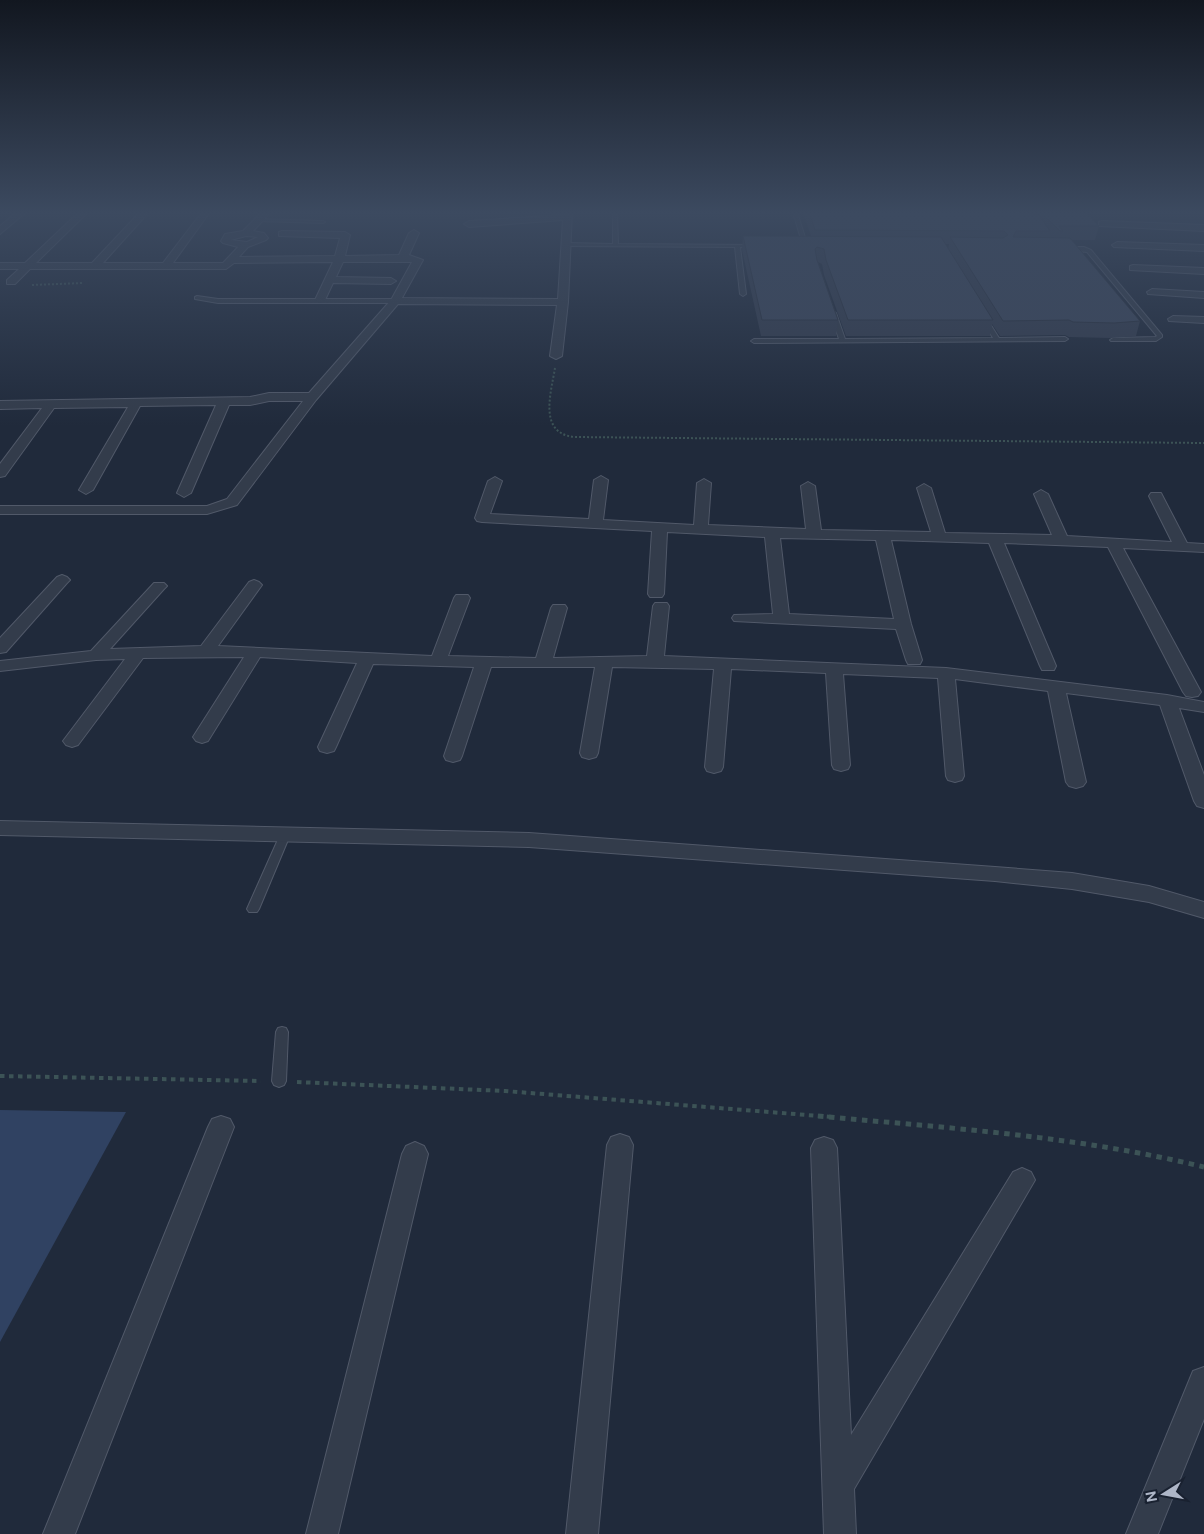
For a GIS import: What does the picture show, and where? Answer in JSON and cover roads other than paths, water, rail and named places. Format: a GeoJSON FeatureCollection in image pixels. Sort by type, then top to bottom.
{"type":"FeatureCollection","features":[{"type":"Feature","properties":{"kind":"street"},"geometry":{"type":"LineString","coordinates":[[320,300],[328,284]]}},
{"type":"Feature","properties":{"kind":"street"},"geometry":{"type":"LineString","coordinates":[[0,510],[192,510],[220,507],[232,502],[309,401],[395,301],[406,284]]}},
{"type":"Feature","properties":{"kind":"street"},"geometry":{"type":"LineString","coordinates":[[556,356],[564,284]]}},
{"type":"Feature","properties":{"kind":"street"},"geometry":{"type":"LineString","coordinates":[[1152,292],[1204,295]]}},
{"type":"Feature","properties":{"kind":"street"},"geometry":{"type":"LineString","coordinates":[[395,301],[563,302]]}},
{"type":"Feature","properties":{"kind":"street"},"geometry":{"type":"LineString","coordinates":[[1173,319],[1204,320]]}},
{"type":"Feature","properties":{"kind":"street"},"geometry":{"type":"LineString","coordinates":[[0,405],[250,401],[264,405],[309,401]]}},
{"type":"Feature","properties":{"kind":"street"},"geometry":{"type":"LineString","coordinates":[[184,493],[224,402]]}},
{"type":"Feature","properties":{"kind":"street"},"geometry":{"type":"LineString","coordinates":[[86,490],[136,403]]}},
{"type":"Feature","properties":{"kind":"street"},"geometry":{"type":"LineString","coordinates":[[0,473],[51,404]]}},
{"type":"Feature","properties":{"kind":"street"},"geometry":{"type":"LineString","coordinates":[[595,524],[601,480]]}},
{"type":"Feature","properties":{"kind":"street"},"geometry":{"type":"LineString","coordinates":[[495,481],[482,518],[772,533],[1061,540],[1204,548]]}},
{"type":"Feature","properties":{"kind":"street"},"geometry":{"type":"LineString","coordinates":[[702,529],[704,483]]}},
{"type":"Feature","properties":{"kind":"street"},"geometry":{"type":"LineString","coordinates":[[808,486],[814,534]]}},
{"type":"Feature","properties":{"kind":"street"},"geometry":{"type":"LineString","coordinates":[[924,488],[939,536]]}},
{"type":"Feature","properties":{"kind":"street"},"geometry":{"type":"LineString","coordinates":[[1041,494],[1061,540]]}},
{"type":"Feature","properties":{"kind":"street"},"geometry":{"type":"LineString","coordinates":[[1156,496],[1181,546]]}},
{"type":"Feature","properties":{"kind":"street"},"geometry":{"type":"LineString","coordinates":[[655,661],[659,600],[660,527]]}},
{"type":"Feature","properties":{"kind":"street"},"geometry":{"type":"LineString","coordinates":[[772,533],[782,619]]}},
{"type":"Feature","properties":{"kind":"street"},"geometry":{"type":"LineString","coordinates":[[882,536],[914,660]]}},
{"type":"Feature","properties":{"kind":"street"},"geometry":{"type":"LineString","coordinates":[[996,539],[1048,666]]}},
{"type":"Feature","properties":{"kind":"street"},"geometry":{"type":"LineString","coordinates":[[1113,543],[1192,692]]}},
{"type":"Feature","properties":{"kind":"street"},"geometry":{"type":"LineString","coordinates":[[0,648],[62,580]]}},
{"type":"Feature","properties":{"kind":"street"},"geometry":{"type":"LineString","coordinates":[[206,651],[254,585]]}},
{"type":"Feature","properties":{"kind":"street"},"geometry":{"type":"LineString","coordinates":[[96,655],[158,586]]}},
{"type":"Feature","properties":{"kind":"street"},"geometry":{"type":"LineString","coordinates":[[438,661],[462,598]]}},
{"type":"Feature","properties":{"kind":"street"},"geometry":{"type":"LineString","coordinates":[[542,663],[559,608]]}},
{"type":"Feature","properties":{"kind":"street"},"geometry":{"type":"LineString","coordinates":[[740,618],[904,624]]}},
{"type":"Feature","properties":{"kind":"street"},"geometry":{"type":"LineString","coordinates":[[72,741],[139,652]]}},
{"type":"Feature","properties":{"kind":"street"},"geometry":{"type":"LineString","coordinates":[[0,678],[6,665],[139,652],[255,652],[367,659],[484,662],[655,661],[946,674],[1167,700],[1204,707]]}},
{"type":"Feature","properties":{"kind":"street"},"geometry":{"type":"LineString","coordinates":[[202,737],[255,652]]}},
{"type":"Feature","properties":{"kind":"street"},"geometry":{"type":"LineString","coordinates":[[327,747],[367,659]]}},
{"type":"Feature","properties":{"kind":"street"},"geometry":{"type":"LineString","coordinates":[[453,756],[484,662]]}},
{"type":"Feature","properties":{"kind":"street"},"geometry":{"type":"LineString","coordinates":[[589,753],[604,662]]}},
{"type":"Feature","properties":{"kind":"street"},"geometry":{"type":"LineString","coordinates":[[714,767],[723,665]]}},
{"type":"Feature","properties":{"kind":"street"},"geometry":{"type":"LineString","coordinates":[[834,670],[841,765]]}},
{"type":"Feature","properties":{"kind":"street"},"geometry":{"type":"LineString","coordinates":[[946,674],[955,776]]}},
{"type":"Feature","properties":{"kind":"street"},"geometry":{"type":"LineString","coordinates":[[1056,686],[1076,782]]}},
{"type":"Feature","properties":{"kind":"street"},"geometry":{"type":"LineString","coordinates":[[1167,700],[1204,801]]}},
{"type":"Feature","properties":{"kind":"street"},"geometry":{"type":"LineString","coordinates":[[0,828],[529,840],[1072,881],[1149,894],[1204,910]]}},
{"type":"Feature","properties":{"kind":"street"},"geometry":{"type":"LineString","coordinates":[[60,1534],[221,1127]]}},
{"type":"Feature","properties":{"kind":"street"},"geometry":{"type":"LineString","coordinates":[[582,1534],[620,1145]]}},
{"type":"Feature","properties":{"kind":"street"},"geometry":{"type":"LineString","coordinates":[[824,1148],[840,1534]]}},
{"type":"Feature","properties":{"kind":"street"},"geometry":{"type":"LineString","coordinates":[[322,1534],[415,1154]]}},
{"type":"Feature","properties":{"kind":"street"},"geometry":{"type":"LineString","coordinates":[[838,1486],[1022,1180]]}},
{"type":"Feature","properties":{"kind":"street"},"geometry":{"type":"LineString","coordinates":[[1142,1534],[1204,1382]]}},
{"type":"Feature","properties":{"kind":"lane"},"geometry":{"type":"LineString","coordinates":[[742,284],[743,294]]}},
{"type":"Feature","properties":{"kind":"lane"},"geometry":{"type":"LineString","coordinates":[[1114,340],[1156,339],[1160,336],[1116,284]]}},
{"type":"Feature","properties":{"kind":"lane"},"geometry":{"type":"LineString","coordinates":[[197,298],[218,301],[395,301]]}},
{"type":"Feature","properties":{"kind":"lane"},"geometry":{"type":"LineString","coordinates":[[831,306],[842,340]]}},
{"type":"Feature","properties":{"kind":"lane"},"geometry":{"type":"LineString","coordinates":[[982,315],[997,340]]}},
{"type":"Feature","properties":{"kind":"lane"},"geometry":{"type":"LineString","coordinates":[[754,341],[1065,339]]}},
{"type":"Feature","properties":{"kind":"lane"},"geometry":{"type":"LineString","coordinates":[[253,910],[285,835]]}},
{"type":"Feature","properties":{"kind":"lane"},"geometry":{"type":"LineString","coordinates":[[279,1081],[282,1032]]}},
{"type":"Feature","properties":{"kind":"water"},"geometry":{"type":"Polygon","coordinates":[[[0,1110],[126,1112],[0,1342],[0,1110]]]}}]}
